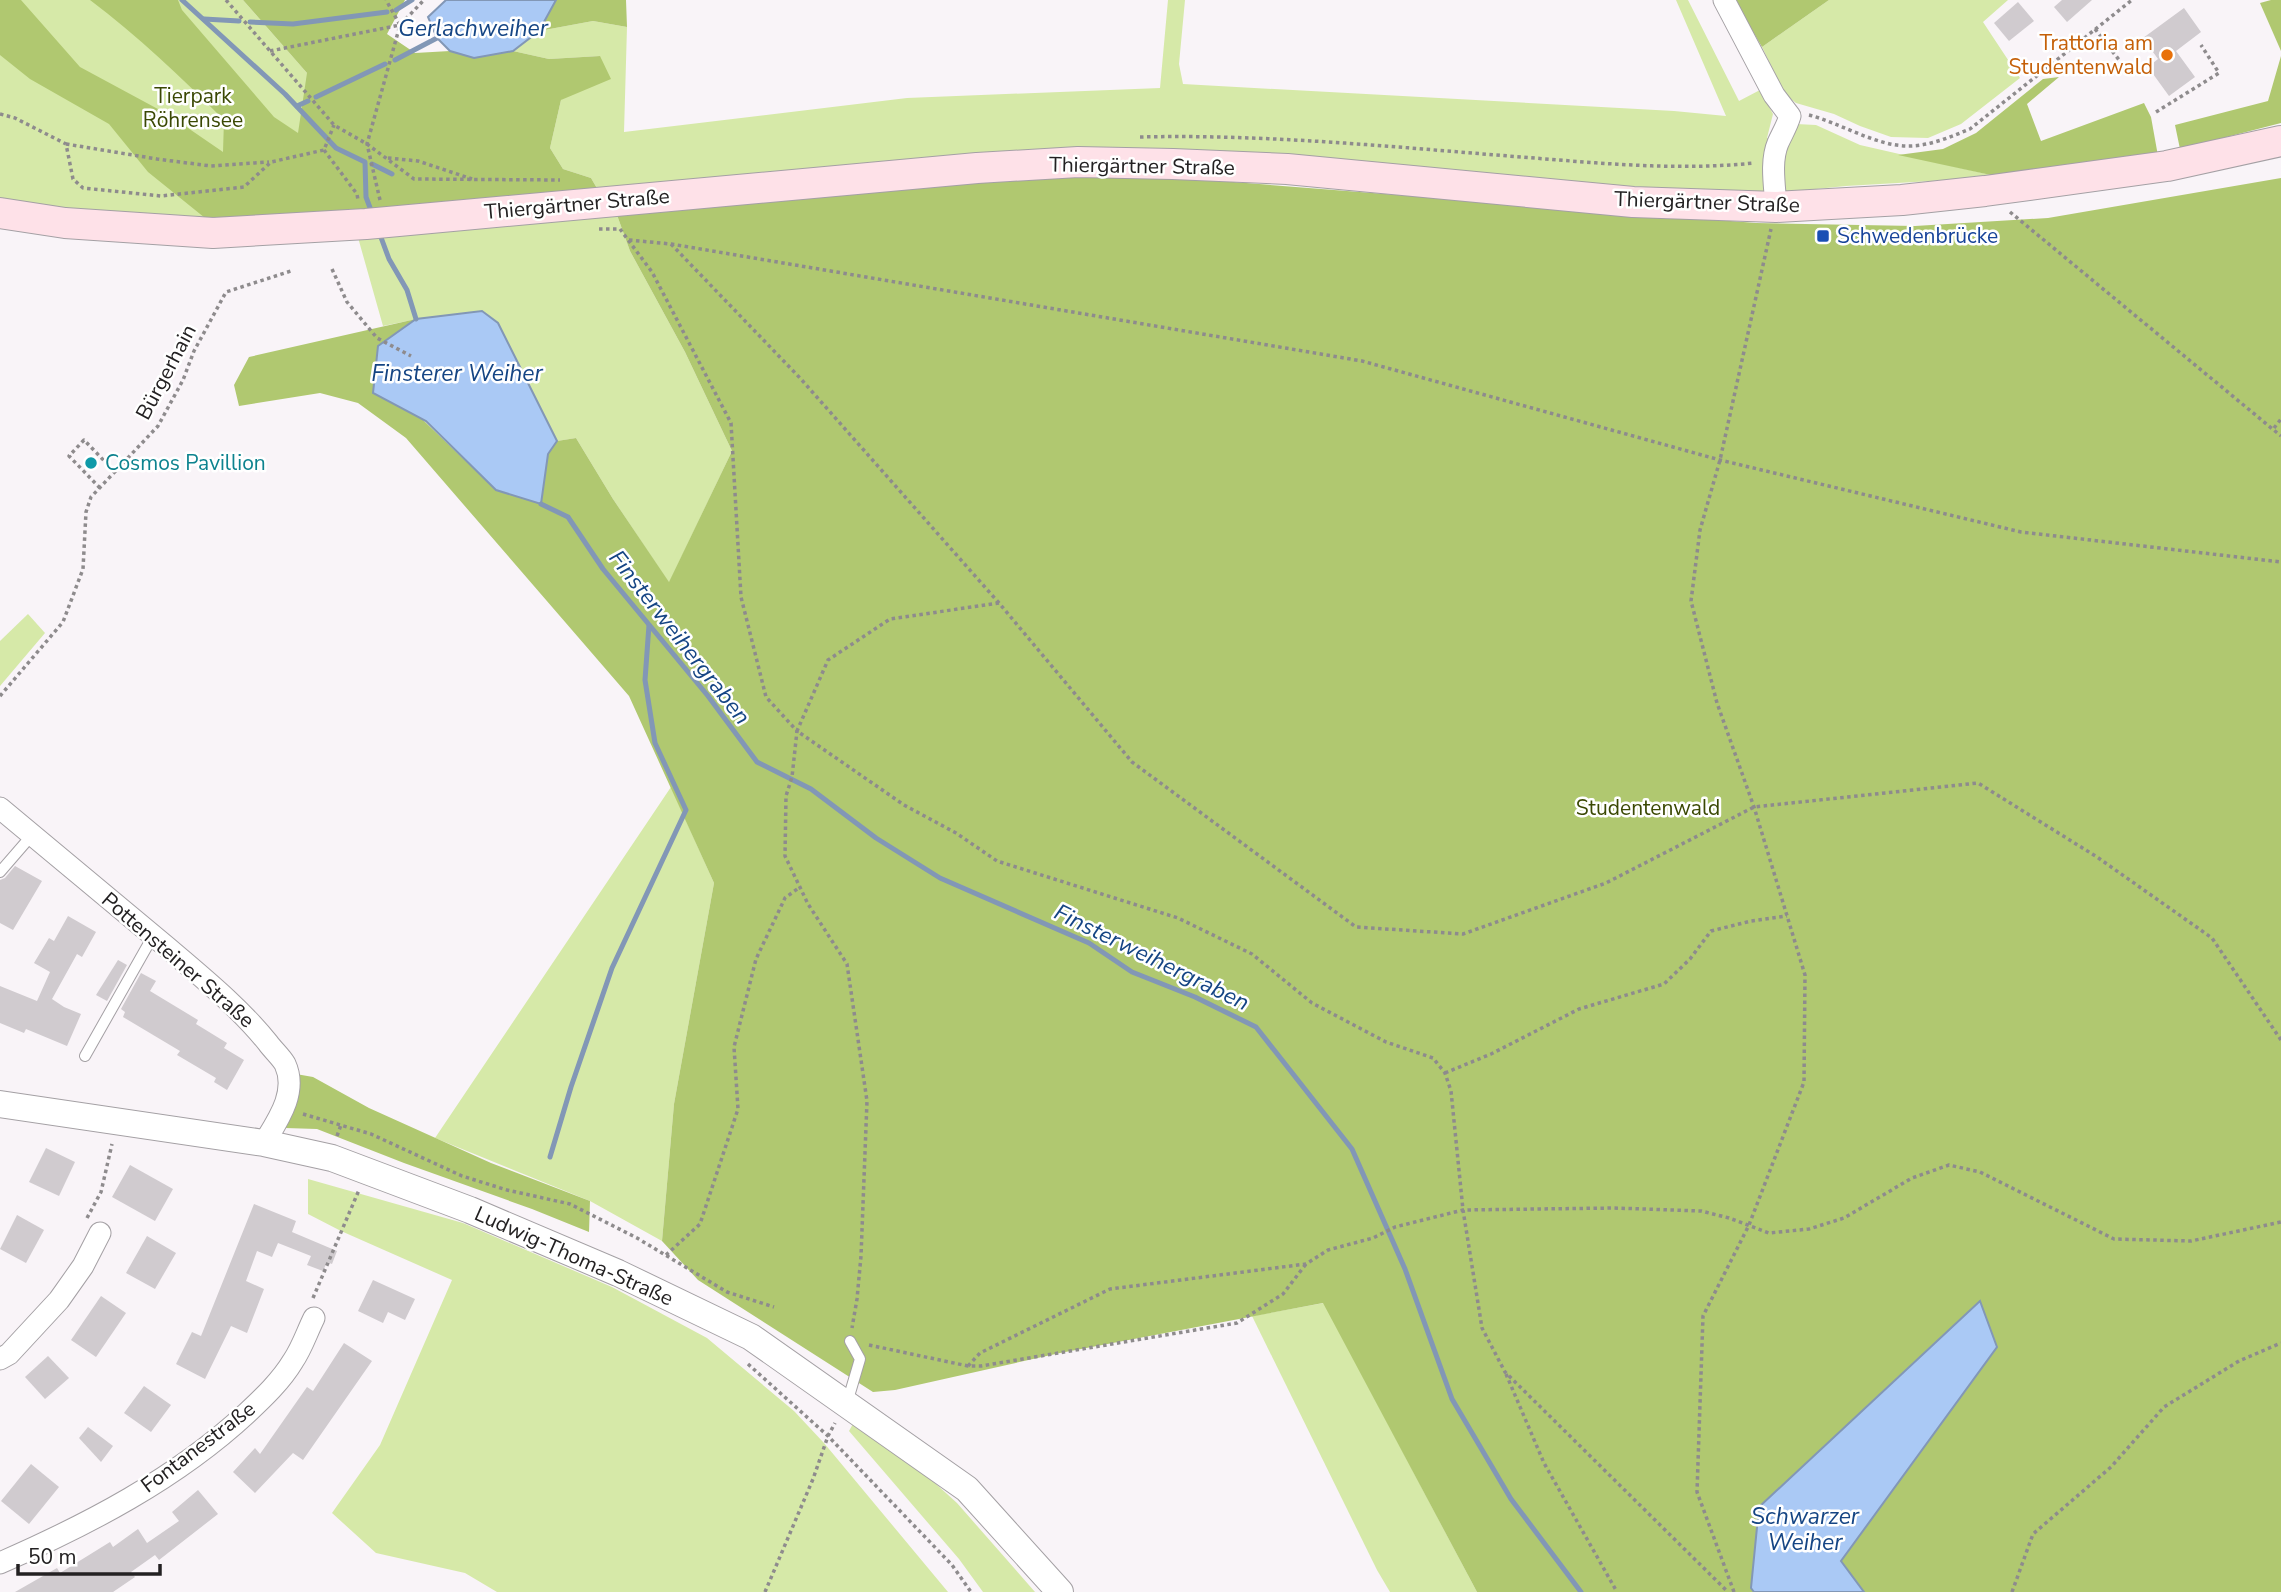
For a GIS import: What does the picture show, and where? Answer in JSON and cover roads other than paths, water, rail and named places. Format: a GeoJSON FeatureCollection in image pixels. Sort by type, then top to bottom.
{"type":"FeatureCollection","features":[{"type":"Feature","properties":{"kind":"main road","name":"Thiergärtner Straße"},"geometry":{"type":"LineString","coordinates":[[0,213],[65,223],[213,233],[373,223],[977,168],[1078,162],[1287,169],[1633,202],[1776,207],[1902,200],[1985,191],[2166,166],[2281,141]]}},
{"type":"Feature","properties":{"kind":"street"},"geometry":{"type":"LineString","coordinates":[[1724,0],[1774,95],[1790,116],[1774,160],[1776,207]]}},
{"type":"Feature","properties":{"kind":"street","name":"Pottensteiner Straße"},"geometry":{"type":"LineString","coordinates":[[0,808],[209,982],[250,1021],[285,1064],[288,1077],[285,1105],[264,1143]]}},
{"type":"Feature","properties":{"kind":"street","name":"Ludwig-Thoma-Straße"},"geometry":{"type":"LineString","coordinates":[[0,1104],[264,1143],[331,1158],[470,1210],[618,1273],[751,1337],[967,1489],[1060,1592]]}},
{"type":"Feature","properties":{"kind":"street"},"geometry":{"type":"LineString","coordinates":[[0,1359],[9,1354],[59,1300],[83,1266],[100,1233]]}},
{"type":"Feature","properties":{"kind":"street","name":"Fontanestraße"},"geometry":{"type":"LineString","coordinates":[[0,1563],[44,1544],[158,1481],[229,1429],[264,1397],[293,1362],[314,1318]]}},
{"type":"Feature","properties":{"kind":"lane"},"geometry":{"type":"LineString","coordinates":[[0,872],[32,835]]}},
{"type":"Feature","properties":{"kind":"lane"},"geometry":{"type":"LineString","coordinates":[[85,1056],[153,936]]}},
{"type":"Feature","properties":{"kind":"lane"},"geometry":{"type":"LineString","coordinates":[[847,1403],[860,1359],[850,1341]]}},
{"type":"Feature","properties":{"kind":"water","name":"Gerlachweiher"},"geometry":{"type":"Polygon","coordinates":[[[446,0],[556,0],[539,31],[513,51],[474,58],[450,51],[437,38],[428,17],[446,0]]]}},
{"type":"Feature","properties":{"kind":"water","name":"Finsterer Weiher"},"geometry":{"type":"Polygon","coordinates":[[[482,311],[498,323],[557,441],[548,454],[541,504],[496,490],[426,421],[373,393],[378,346],[416,319],[482,311]]]}},
{"type":"Feature","properties":{"kind":"water","name":"Schwarzer Weiher"},"geometry":{"type":"Polygon","coordinates":[[[1980,1301],[1997,1347],[1841,1561],[1864,1592],[1754,1592],[1751,1588],[1759,1507],[1980,1301]]]}},
{"type":"Feature","properties":{"kind":"waterway","name":"Finsterweihergraben"},"geometry":{"type":"LineString","coordinates":[[182,0],[285,94],[336,148],[365,162],[366,197],[372,213]]}},
{"type":"Feature","properties":{"kind":"waterway"},"geometry":{"type":"LineString","coordinates":[[396,10],[412,0]]}},
{"type":"Feature","properties":{"kind":"waterway"},"geometry":{"type":"LineString","coordinates":[[250,22],[293,24],[387,12]]}},
{"type":"Feature","properties":{"kind":"waterway"},"geometry":{"type":"LineString","coordinates":[[204,19],[239,21]]}},
{"type":"Feature","properties":{"kind":"waterway"},"geometry":{"type":"LineString","coordinates":[[395,60],[437,38]]}},
{"type":"Feature","properties":{"kind":"waterway"},"geometry":{"type":"LineString","coordinates":[[316,97],[385,64]]}},
{"type":"Feature","properties":{"kind":"waterway"},"geometry":{"type":"LineString","coordinates":[[297,106],[308,101]]}},
{"type":"Feature","properties":{"kind":"waterway"},"geometry":{"type":"LineString","coordinates":[[372,164],[392,174]]}},
{"type":"Feature","properties":{"kind":"waterway","name":"Finsterweihergraben"},"geometry":{"type":"LineString","coordinates":[[379,232],[389,259],[407,290],[416,319]]}},
{"type":"Feature","properties":{"kind":"waterway","name":"Finsterweihergraben"},"geometry":{"type":"LineString","coordinates":[[541,504],[568,517],[603,569],[708,696],[757,762],[811,789],[876,838],[940,878],[1089,943],[1132,972],[1195,997],[1256,1027],[1352,1149],[1405,1269],[1452,1399],[1511,1499],[1581,1592]]}},
{"type":"Feature","properties":{"kind":"waterway"},"geometry":{"type":"LineString","coordinates":[[550,1157],[612,968],[686,810],[655,743],[645,680],[649,625]]}},
{"type":"Feature","properties":{"kind":"place","name":"Trattoria am Studentenwald"},"geometry":{"type":"Point","coordinates":[2167,55]}},
{"type":"Feature","properties":{"kind":"place","name":"Schwedenbrücke"},"geometry":{"type":"Point","coordinates":[1823,236]}},
{"type":"Feature","properties":{"kind":"place","name":"Cosmos Pavillion"},"geometry":{"type":"Point","coordinates":[91,463]}},
{"type":"Feature","properties":{"kind":"park label","name":"Tierpark Röhrensee"},"geometry":{"type":"Point","coordinates":[193,108]}},
{"type":"Feature","properties":{"kind":"park label","name":"Studentenwald"},"geometry":{"type":"Point","coordinates":[1648,808]}}]}
